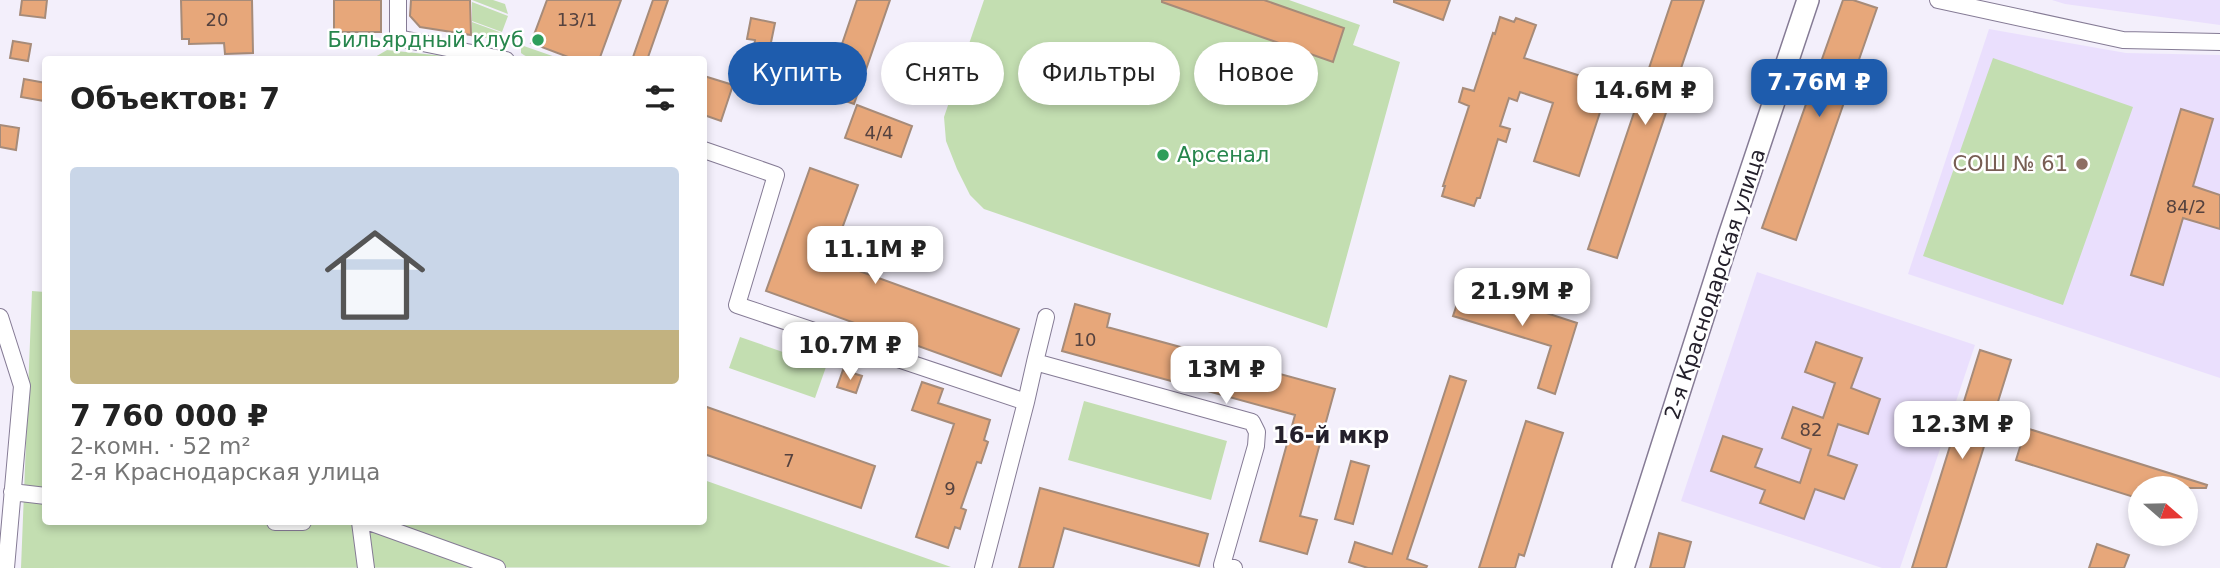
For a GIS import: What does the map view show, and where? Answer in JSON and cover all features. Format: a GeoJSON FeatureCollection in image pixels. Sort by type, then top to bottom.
{"type":"FeatureCollection","features":[{"type":"Feature","properties":{"kind":"street"},"geometry":{"type":"LineString","coordinates":[[398,0],[398,38],[486,56]]}},
{"type":"Feature","properties":{"kind":"street","name":"2-я Краснодарская улица"},"geometry":{"type":"LineString","coordinates":[[1623,568],[1808,0]]}},
{"type":"Feature","properties":{"kind":"street"},"geometry":{"type":"LineString","coordinates":[[1938,0],[2123,40],[2220,42]]}},
{"type":"Feature","properties":{"kind":"street"},"geometry":{"type":"LineString","coordinates":[[707,151],[776,175],[737,305],[1026,402]]}},
{"type":"Feature","properties":{"kind":"street"},"geometry":{"type":"LineString","coordinates":[[0,317],[22,386],[6,568]]}},
{"type":"Feature","properties":{"kind":"street"},"geometry":{"type":"LineString","coordinates":[[983,568],[1046,317]]}},
{"type":"Feature","properties":{"kind":"street"},"geometry":{"type":"LineString","coordinates":[[1035,362],[1252,422],[1257,432],[1256,446],[1222,565],[1234,568]]}},
{"type":"Feature","properties":{"kind":"street"},"geometry":{"type":"LineString","coordinates":[[12,492],[42,496]]}},
{"type":"Feature","properties":{"kind":"street"},"geometry":{"type":"LineString","coordinates":[[360,525],[366,568]]}},
{"type":"Feature","properties":{"kind":"street"},"geometry":{"type":"LineString","coordinates":[[377,525],[497,568]]}},
{"type":"Feature","properties":{"kind":"shaded area"},"geometry":{"type":"Polygon","coordinates":[[[2052,0],[2220,0],[2220,25],[2065,4],[2052,0]]]}},
{"type":"Feature","properties":{"kind":"shaded area","name":"СОШ № 61"},"geometry":{"type":"Polygon","coordinates":[[[1989,29],[2126,53],[2220,55],[2220,378],[1908,274],[1989,29]]]}},
{"type":"Feature","properties":{"kind":"shaded area"},"geometry":{"type":"Polygon","coordinates":[[[1757,272],[1975,345],[1900,568],[1882,568],[1681,501],[1757,272]]]}},
{"type":"Feature","properties":{"kind":"green space"},"geometry":{"type":"Polygon","coordinates":[[[472,0],[493,0],[505,4],[508,14],[472,0]]]}},
{"type":"Feature","properties":{"kind":"green space","name":"Арсенал"},"geometry":{"type":"Polygon","coordinates":[[[984,0],[1289,0],[1360,25],[1353,45],[1400,62],[1327,328],[984,209],[970,195],[957,169],[946,141],[944,117],[948,105],[1004,105],[1004,42],[970,42],[984,0]]]}},
{"type":"Feature","properties":{"kind":"green space"},"geometry":{"type":"Polygon","coordinates":[[[472,2],[508,16],[502,32],[472,21],[472,2]]]}},
{"type":"Feature","properties":{"kind":"green space"},"geometry":{"type":"Polygon","coordinates":[[[472,22],[502,33],[500,38],[495,40],[472,35],[472,22]]]}},
{"type":"Feature","properties":{"kind":"green space"},"geometry":{"type":"Polygon","coordinates":[[[521,45],[552,56],[526,56],[521,53],[521,45]]]}},
{"type":"Feature","properties":{"kind":"green space"},"geometry":{"type":"Polygon","coordinates":[[[387,50],[444,56],[377,56],[387,50]]]}},
{"type":"Feature","properties":{"kind":"green space"},"geometry":{"type":"Polygon","coordinates":[[[1993,58],[2133,107],[2063,305],[1923,256],[1993,58]]]}},
{"type":"Feature","properties":{"kind":"green space"},"geometry":{"type":"Polygon","coordinates":[[[32,291],[42,292],[42,525],[707,525],[707,481],[951,567],[21,568],[32,291]]]}},
{"type":"Feature","properties":{"kind":"green space"},"geometry":{"type":"Polygon","coordinates":[[[740,337],[826,367],[815,398],[729,368],[740,337]]]}},
{"type":"Feature","properties":{"kind":"green space"},"geometry":{"type":"Polygon","coordinates":[[[1084,401],[1227,441],[1211,500],[1068,460],[1084,401]]]}},
{"type":"Feature","properties":{"kind":"building"},"geometry":{"type":"Polygon","coordinates":[[[22,0],[47,0],[45,18],[20,15],[22,0]]]}},
{"type":"Feature","properties":{"kind":"building"},"geometry":{"type":"Polygon","coordinates":[[[181,0],[252,0],[253,53],[225,54],[224,43],[189,44],[189,39],[182,39],[181,0]]]}},
{"type":"Feature","properties":{"kind":"building"},"geometry":{"type":"Polygon","coordinates":[[[334,0],[381,0],[381,32],[334,32],[334,0]]]}},
{"type":"Feature","properties":{"kind":"building"},"geometry":{"type":"Polygon","coordinates":[[[411,0],[470,0],[471,35],[420,27],[410,16],[411,0]]]}},
{"type":"Feature","properties":{"kind":"building"},"geometry":{"type":"Polygon","coordinates":[[[547,0],[621,0],[600,56],[565,56],[531,43],[547,0]]]}},
{"type":"Feature","properties":{"kind":"building"},"geometry":{"type":"Polygon","coordinates":[[[653,0],[668,0],[648,56],[633,56],[653,0]]]}},
{"type":"Feature","properties":{"kind":"building"},"geometry":{"type":"Polygon","coordinates":[[[857,0],[890,0],[867,66],[867,42],[843,42],[857,0]]]}},
{"type":"Feature","properties":{"kind":"building"},"geometry":{"type":"Polygon","coordinates":[[[1264,0],[1344,28],[1333,62],[1318,57],[1318,42],[1276,42],[1162,2],[1264,0]]]}},
{"type":"Feature","properties":{"kind":"building"},"geometry":{"type":"Polygon","coordinates":[[[1394,0],[1450,0],[1443,20],[1394,0]]]}},
{"type":"Feature","properties":{"kind":"building"},"geometry":{"type":"Polygon","coordinates":[[[1672,0],[1704,0],[1617,258],[1588,249],[1672,0]]]}},
{"type":"Feature","properties":{"kind":"building"},"geometry":{"type":"Polygon","coordinates":[[[1843,0],[1853,0],[1877,8],[1796,240],[1762,228],[1843,0]]]}},
{"type":"Feature","properties":{"kind":"building"},"geometry":{"type":"Polygon","coordinates":[[[1500,17],[1514,22],[1516,18],[1536,25],[1524,58],[1609,85],[1579,176],[1534,161],[1553,103],[1520,92],[1517,101],[1509,98],[1500,126],[1510,129],[1506,142],[1498,139],[1480,198],[1477,198],[1474,206],[1442,196],[1443,186],[1469,106],[1459,102],[1463,88],[1474,91],[1500,17]]]}},
{"type":"Feature","properties":{"kind":"building"},"geometry":{"type":"Polygon","coordinates":[[[751,18],[775,23],[771,42],[747,39],[751,18]]]}},
{"type":"Feature","properties":{"kind":"building"},"geometry":{"type":"Polygon","coordinates":[[[13,41],[31,44],[28,61],[10,58],[13,41]]]}},
{"type":"Feature","properties":{"kind":"building"},"geometry":{"type":"Polygon","coordinates":[[[707,77],[728,83],[728,100],[721,121],[707,116],[707,77]]]}},
{"type":"Feature","properties":{"kind":"building"},"geometry":{"type":"Polygon","coordinates":[[[24,79],[42,82],[42,101],[21,97],[24,79]]]}},
{"type":"Feature","properties":{"kind":"building"},"geometry":{"type":"Polygon","coordinates":[[[857,105],[912,126],[901,157],[845,138],[857,105]]]}},
{"type":"Feature","properties":{"kind":"building"},"geometry":{"type":"Polygon","coordinates":[[[2181,109],[2213,119],[2193,186],[2220,195],[2220,229],[2183,218],[2163,285],[2131,275],[2181,109]]]}},
{"type":"Feature","properties":{"kind":"building"},"geometry":{"type":"Polygon","coordinates":[[[0,125],[19,128],[16,150],[0,147],[0,125]]]}},
{"type":"Feature","properties":{"kind":"building"},"geometry":{"type":"Polygon","coordinates":[[[810,168],[858,185],[833,253],[837,263],[1019,329],[1001,376],[766,291],[810,168]]]}},
{"type":"Feature","properties":{"kind":"building"},"geometry":{"type":"Polygon","coordinates":[[[1463,286],[1577,323],[1555,394],[1538,388],[1551,346],[1453,316],[1463,286]]]}},
{"type":"Feature","properties":{"kind":"building"},"geometry":{"type":"Polygon","coordinates":[[[1075,304],[1110,314],[1107,327],[1335,389],[1300,516],[1317,520],[1307,554],[1260,541],[1295,415],[1062,351],[1075,304]]]}},
{"type":"Feature","properties":{"kind":"building"},"geometry":{"type":"Polygon","coordinates":[[[1816,342],[1862,358],[1851,388],[1880,399],[1868,434],[1838,424],[1828,455],[1857,465],[1844,499],[1815,489],[1804,519],[1760,503],[1765,490],[1711,471],[1723,436],[1762,449],[1755,467],[1800,483],[1811,449],[1782,438],[1793,407],[1823,418],[1835,383],[1805,372],[1816,342]]]}},
{"type":"Feature","properties":{"kind":"building"},"geometry":{"type":"Polygon","coordinates":[[[1980,350],[2011,360],[1946,568],[1912,568],[1980,350]]]}},
{"type":"Feature","properties":{"kind":"building"},"geometry":{"type":"Polygon","coordinates":[[[843,370],[862,376],[856,393],[837,387],[843,370]]]}},
{"type":"Feature","properties":{"kind":"building"},"geometry":{"type":"Polygon","coordinates":[[[1450,376],[1466,381],[1407,559],[1427,566],[1426,568],[1368,568],[1349,562],[1355,542],[1392,554],[1450,376]]]}},
{"type":"Feature","properties":{"kind":"building"},"geometry":{"type":"Polygon","coordinates":[[[922,382],[943,389],[938,403],[990,420],[984,440],[988,442],[981,463],[977,462],[961,508],[966,510],[960,529],[955,527],[948,548],[916,537],[954,424],[912,410],[922,382]]]}},
{"type":"Feature","properties":{"kind":"building"},"geometry":{"type":"Polygon","coordinates":[[[707,407],[875,466],[861,508],[707,455],[707,407]]]}},
{"type":"Feature","properties":{"kind":"building"},"geometry":{"type":"Polygon","coordinates":[[[1526,421],[1563,433],[1524,556],[1519,554],[1515,568],[1479,568],[1526,421]]]}},
{"type":"Feature","properties":{"kind":"building"},"geometry":{"type":"Polygon","coordinates":[[[2026,428],[2178,476],[2128,476],[2128,495],[2016,460],[2026,428]]]}},
{"type":"Feature","properties":{"kind":"building"},"geometry":{"type":"Polygon","coordinates":[[[1351,461],[1369,466],[1353,524],[1335,519],[1351,461]]]}},
{"type":"Feature","properties":{"kind":"building"},"geometry":{"type":"Polygon","coordinates":[[[2198,482],[2207,485],[2206,488],[2198,488],[2198,482]]]}},
{"type":"Feature","properties":{"kind":"building"},"geometry":{"type":"Polygon","coordinates":[[[1040,488],[1208,534],[1199,566],[1064,528],[1053,568],[1019,568],[1040,488]]]}},
{"type":"Feature","properties":{"kind":"building"},"geometry":{"type":"Polygon","coordinates":[[[1659,533],[1691,542],[1684,568],[1650,568],[1659,533]]]}},
{"type":"Feature","properties":{"kind":"building"},"geometry":{"type":"Polygon","coordinates":[[[2097,544],[2129,555],[2124,568],[2089,568],[2097,544]]]}},
{"type":"Feature","properties":{"kind":"place","name":"Бильярдный клуб"},"geometry":{"type":"Point","coordinates":[538,40]}},
{"type":"Feature","properties":{"kind":"place","name":"Арсенал"},"geometry":{"type":"Point","coordinates":[1163,155]}},
{"type":"Feature","properties":{"kind":"place","name":"СОШ № 61"},"geometry":{"type":"Point","coordinates":[2082,164]}},
{"type":"Feature","properties":{"kind":"district","name":"16-й мкр"},"geometry":{"type":"Point","coordinates":[1331,435]}}]}
